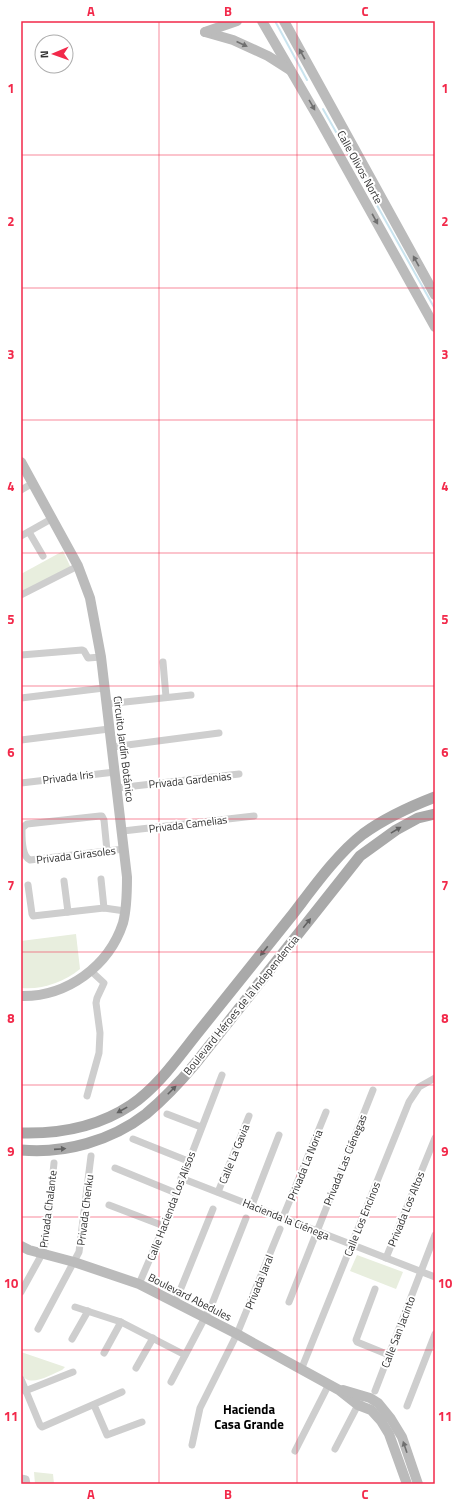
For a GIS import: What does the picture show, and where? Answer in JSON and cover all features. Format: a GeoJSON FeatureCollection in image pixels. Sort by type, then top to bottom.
{"type":"FeatureCollection","features":[{"type":"Feature","properties":{"kind":"main road","name":"Boulevard Héroes de la Independencia"},"geometry":{"type":"LineString","coordinates":[[21,1133],[42,1133],[67,1130],[90,1124],[111,1116],[130,1105],[149,1091],[182,1053],[320,879],[349,846],[362,835],[396,813],[435,797]]}},
{"type":"Feature","properties":{"kind":"main road","name":"Boulevard Héroes de la Independencia"},"geometry":{"type":"LineString","coordinates":[[21,1150],[34,1151],[67,1148],[89,1143],[113,1134],[144,1116],[175,1087],[195,1064],[360,856],[396,830],[418,818],[435,814]]}},
{"type":"Feature","properties":{"kind":"main road"},"geometry":{"type":"LineString","coordinates":[[340,881],[337,877],[336,871],[349,846]]}},
{"type":"Feature","properties":{"kind":"street"},"geometry":{"type":"LineString","coordinates":[[237,21],[205,32],[233,40],[268,56],[292,71]]}},
{"type":"Feature","properties":{"kind":"street","name":"Calle Olivos Norte"},"geometry":{"type":"LineString","coordinates":[[262,21],[292,71],[435,327]]}},
{"type":"Feature","properties":{"kind":"street","name":"Calle Olivos Norte"},"geometry":{"type":"LineString","coordinates":[[284,21],[435,295]]}},
{"type":"Feature","properties":{"kind":"street","name":"Circuito Jardín Botánico"},"geometry":{"type":"LineString","coordinates":[[21,462],[78,566],[90,598],[101,657],[127,877],[123,923],[107,954],[92,971],[75,983],[63,989],[35,996],[21,996]]}},
{"type":"Feature","properties":{"kind":"street"},"geometry":{"type":"LineString","coordinates":[[21,490],[33,483]]}},
{"type":"Feature","properties":{"kind":"street"},"geometry":{"type":"LineString","coordinates":[[21,536],[53,518]]}},
{"type":"Feature","properties":{"kind":"street"},"geometry":{"type":"LineString","coordinates":[[29,532],[43,556]]}},
{"type":"Feature","properties":{"kind":"street"},"geometry":{"type":"LineString","coordinates":[[21,595],[78,566]]}},
{"type":"Feature","properties":{"kind":"street"},"geometry":{"type":"LineString","coordinates":[[21,654],[82,650],[88,658],[101,657]]}},
{"type":"Feature","properties":{"kind":"street"},"geometry":{"type":"LineString","coordinates":[[163,662],[166,697]]}},
{"type":"Feature","properties":{"kind":"street"},"geometry":{"type":"LineString","coordinates":[[21,698],[104,688]]}},
{"type":"Feature","properties":{"kind":"street"},"geometry":{"type":"LineString","coordinates":[[106,704],[191,695]]}},
{"type":"Feature","properties":{"kind":"street"},"geometry":{"type":"LineString","coordinates":[[21,740],[109,730]]}},
{"type":"Feature","properties":{"kind":"street"},"geometry":{"type":"LineString","coordinates":[[112,747],[219,733]]}},
{"type":"Feature","properties":{"kind":"street","name":"Privada Iris"},"geometry":{"type":"LineString","coordinates":[[21,783],[115,772]]}},
{"type":"Feature","properties":{"kind":"street","name":"Privada Gardenias"},"geometry":{"type":"LineString","coordinates":[[117,788],[239,774]]}},
{"type":"Feature","properties":{"kind":"street","name":"Privada Girasoles"},"geometry":{"type":"LineString","coordinates":[[107,851],[102,816],[24,825],[22,830],[24,851],[28,859],[107,851],[124,849]]}},
{"type":"Feature","properties":{"kind":"street","name":"Privada Camelias"},"geometry":{"type":"LineString","coordinates":[[122,831],[254,816]]}},
{"type":"Feature","properties":{"kind":"street"},"geometry":{"type":"LineString","coordinates":[[101,879],[104,908]]}},
{"type":"Feature","properties":{"kind":"street"},"geometry":{"type":"LineString","coordinates":[[64,881],[68,912]]}},
{"type":"Feature","properties":{"kind":"street"},"geometry":{"type":"LineString","coordinates":[[28,885],[33,916],[104,908],[125,912]]}},
{"type":"Feature","properties":{"kind":"street"},"geometry":{"type":"LineString","coordinates":[[87,1096],[99,1053],[100,1033],[96,1004],[97,998],[104,983],[92,971]]}},
{"type":"Feature","properties":{"kind":"street","name":"Calle Hacienda Los Alisos"},"geometry":{"type":"LineString","coordinates":[[139,1284],[164,1226],[181,1178],[222,1075]]}},
{"type":"Feature","properties":{"kind":"street","name":"Calle Los Encinos"},"geometry":{"type":"LineString","coordinates":[[301,1370],[409,1102],[419,1087],[435,1078]]}},
{"type":"Feature","properties":{"kind":"street","name":"Privada Las Ciénegas"},"geometry":{"type":"LineString","coordinates":[[289,1302],[373,1090]]}},
{"type":"Feature","properties":{"kind":"street","name":"Privada La Noria"},"geometry":{"type":"LineString","coordinates":[[283,1217],[326,1112]]}},
{"type":"Feature","properties":{"kind":"street"},"geometry":{"type":"LineString","coordinates":[[167,1114],[201,1127]]}},
{"type":"Feature","properties":{"kind":"street","name":"Calle La Gavia"},"geometry":{"type":"LineString","coordinates":[[218,1192],[249,1116]]}},
{"type":"Feature","properties":{"kind":"street"},"geometry":{"type":"LineString","coordinates":[[252,1205],[279,1134]]}},
{"type":"Feature","properties":{"kind":"street","name":"Privada Los Altos"},"geometry":{"type":"LineString","coordinates":[[386,1258],[435,1138]]}},
{"type":"Feature","properties":{"kind":"street"},"geometry":{"type":"LineString","coordinates":[[133,1139],[188,1161]]}},
{"type":"Feature","properties":{"kind":"street","name":"Privada Chenku"},"geometry":{"type":"LineString","coordinates":[[38,1329],[74,1262],[80,1246],[91,1156]]}},
{"type":"Feature","properties":{"kind":"street","name":"Privada Chalante"},"geometry":{"type":"LineString","coordinates":[[21,1292],[42,1254],[46,1240],[54,1163]]}},
{"type":"Feature","properties":{"kind":"street"},"geometry":{"type":"LineString","coordinates":[[115,1168],[176,1193]]}},
{"type":"Feature","properties":{"kind":"street","name":"Hacienda la Ciénega"},"geometry":{"type":"LineString","coordinates":[[181,1178],[435,1277]]}},
{"type":"Feature","properties":{"kind":"street"},"geometry":{"type":"LineString","coordinates":[[109,1204],[164,1226]]}},
{"type":"Feature","properties":{"kind":"street"},"geometry":{"type":"LineString","coordinates":[[175,1303],[213,1209]]}},
{"type":"Feature","properties":{"kind":"street"},"geometry":{"type":"LineString","coordinates":[[171,1382],[218,1293],[246,1218]]}},
{"type":"Feature","properties":{"kind":"street","name":"Privada Jaral"},"geometry":{"type":"LineString","coordinates":[[192,1445],[200,1408],[237,1334],[280,1229]]}},
{"type":"Feature","properties":{"kind":"street","name":"Calle San Jacinto"},"geometry":{"type":"LineString","coordinates":[[375,1391],[435,1235]]}},
{"type":"Feature","properties":{"kind":"street","name":"Boulevard Abedules"},"geometry":{"type":"LineString","coordinates":[[21,1246],[139,1284],[237,1334],[339,1390],[360,1400],[378,1403],[392,1419],[402,1437],[418,1484]]}},
{"type":"Feature","properties":{"kind":"street"},"geometry":{"type":"LineString","coordinates":[[375,1289],[356,1341],[389,1355]]}},
{"type":"Feature","properties":{"kind":"street"},"geometry":{"type":"LineString","coordinates":[[75,1307],[122,1322],[185,1355]]}},
{"type":"Feature","properties":{"kind":"street"},"geometry":{"type":"LineString","coordinates":[[72,1339],[88,1311]]}},
{"type":"Feature","properties":{"kind":"street"},"geometry":{"type":"LineString","coordinates":[[104,1353],[122,1322]]}},
{"type":"Feature","properties":{"kind":"street"},"geometry":{"type":"LineString","coordinates":[[407,1406],[435,1334]]}},
{"type":"Feature","properties":{"kind":"street"},"geometry":{"type":"LineString","coordinates":[[136,1368],[153,1338]]}},
{"type":"Feature","properties":{"kind":"street"},"geometry":{"type":"LineString","coordinates":[[26,1391],[73,1372]]}},
{"type":"Feature","properties":{"kind":"street"},"geometry":{"type":"LineString","coordinates":[[21,1379],[40,1425],[43,1427],[122,1392]]}},
{"type":"Feature","properties":{"kind":"street"},"geometry":{"type":"LineString","coordinates":[[295,1451],[329,1384]]}},
{"type":"Feature","properties":{"kind":"street"},"geometry":{"type":"LineString","coordinates":[[335,1449],[360,1400]]}},
{"type":"Feature","properties":{"kind":"street","name":"Boulevard Abedules"},"geometry":{"type":"LineString","coordinates":[[360,1400],[381,1421],[389,1434],[407,1484]]}},
{"type":"Feature","properties":{"kind":"street"},"geometry":{"type":"LineString","coordinates":[[94,1405],[106,1434],[142,1422]]}},
{"type":"Feature","properties":{"kind":"green space"},"geometry":{"type":"Polygon","coordinates":[[[63,551],[71,568],[21,596],[21,574],[63,551]]]}},
{"type":"Feature","properties":{"kind":"green space"},"geometry":{"type":"Polygon","coordinates":[[[76,934],[80,969],[67,978],[52,984],[37,988],[21,988],[21,941],[76,934]]]}},
{"type":"Feature","properties":{"kind":"green space"},"geometry":{"type":"Polygon","coordinates":[[[357,1255],[403,1272],[396,1289],[350,1271],[357,1255]]]}},
{"type":"Feature","properties":{"kind":"green space"},"geometry":{"type":"Polygon","coordinates":[[[21,1352],[65,1367],[47,1377],[29,1380],[25,1378],[21,1372],[21,1352]]]}},
{"type":"Feature","properties":{"kind":"green space"},"geometry":{"type":"Polygon","coordinates":[[[34,1472],[53,1474],[54,1484],[35,1484],[34,1472]]]}},
{"type":"Feature","properties":{"kind":"waterway"},"geometry":{"type":"LineString","coordinates":[[275,21],[307,80]]}},
{"type":"Feature","properties":{"kind":"waterway"},"geometry":{"type":"LineString","coordinates":[[323,109],[336,132]]}},
{"type":"Feature","properties":{"kind":"waterway"},"geometry":{"type":"LineString","coordinates":[[346,150],[435,309]]}},
{"type":"Feature","properties":{"kind":"district","name":"Hacienda Casa Grande"},"geometry":{"type":"Point","coordinates":[249,1416]}}]}
